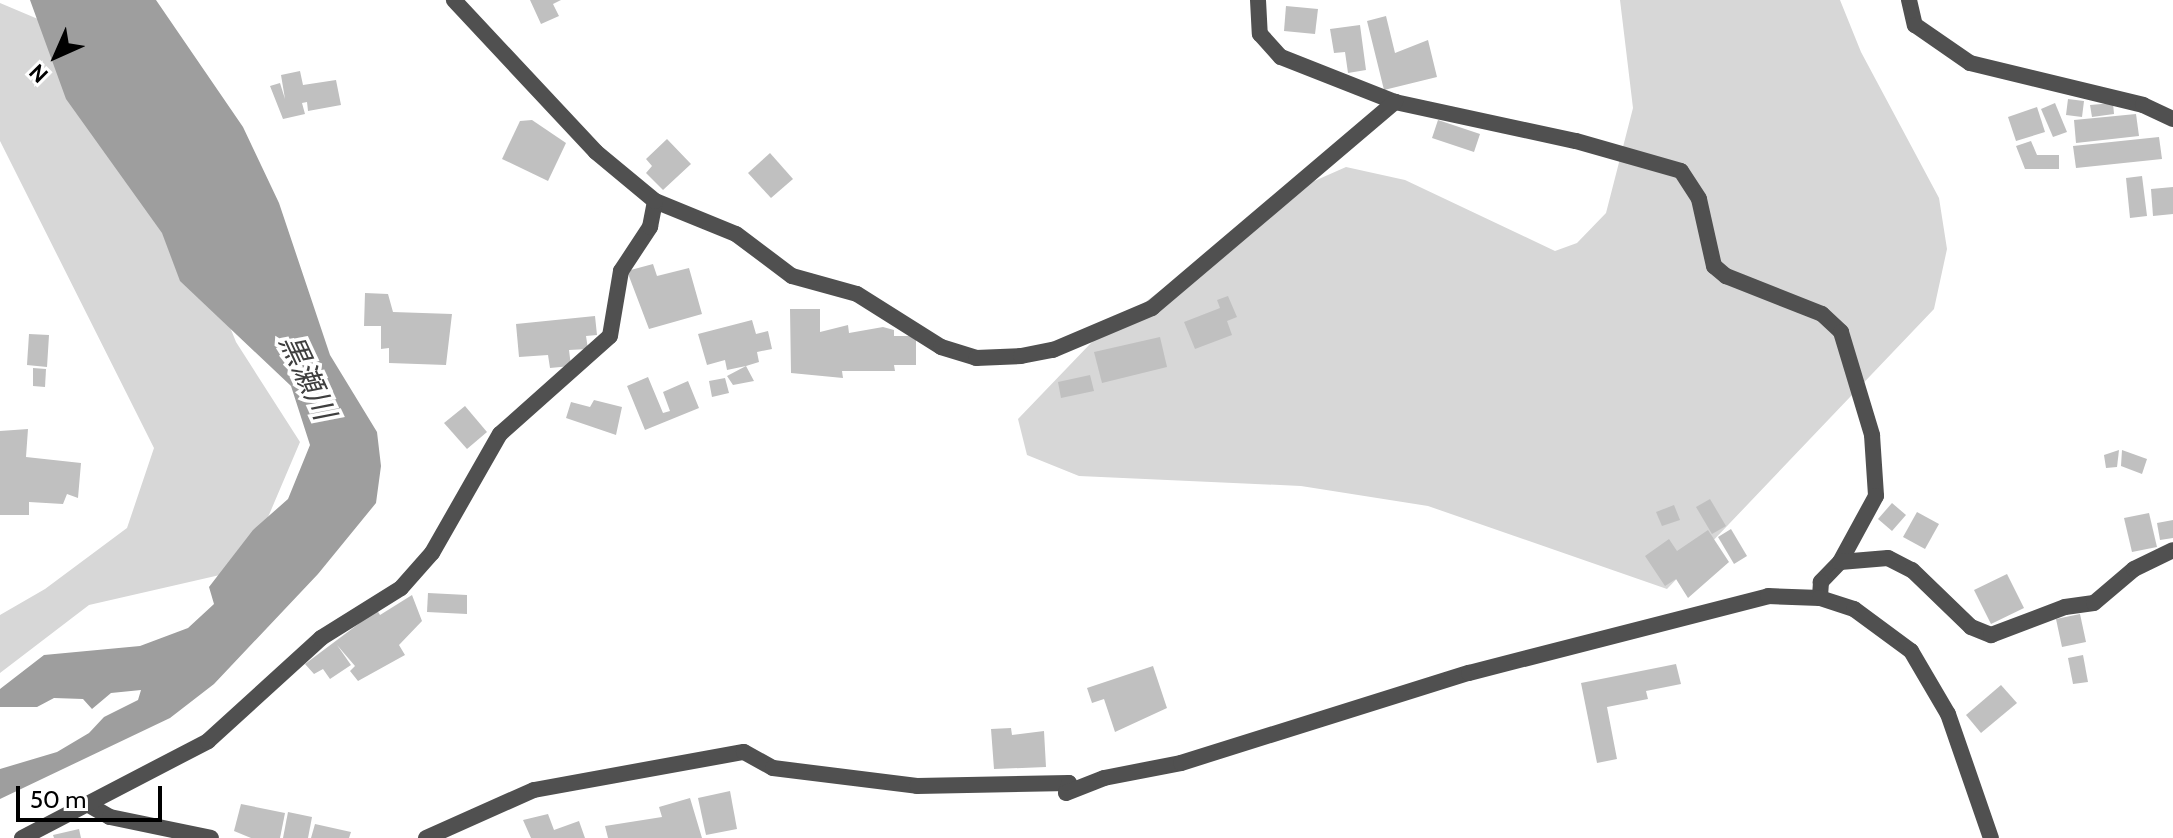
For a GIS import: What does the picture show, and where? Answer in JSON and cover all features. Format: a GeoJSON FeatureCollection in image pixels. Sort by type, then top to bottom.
{"type":"FeatureCollection","features":[{"type":"Feature","properties":{"kind":"street"},"geometry":{"type":"LineString","coordinates":[[454,0],[596,152],[655,201],[736,234],[799,279],[857,294],[941,347],[976,358],[1021,356],[1053,350],[1152,308],[1395,102]]}},
{"type":"Feature","properties":{"kind":"street"},"geometry":{"type":"LineString","coordinates":[[1258,0],[1260,34],[1281,57],[1395,102],[1576,141],[1681,171],[1699,199],[1714,266],[1726,276],[1822,314],[1841,332],[1872,435],[1876,496],[1840,562],[1821,582],[1820,598]]}},
{"type":"Feature","properties":{"kind":"street"},"geometry":{"type":"LineString","coordinates":[[1909,0],[1915,25],[1970,63],[2143,105],[2173,119]]}},
{"type":"Feature","properties":{"kind":"street"},"geometry":{"type":"LineString","coordinates":[[22,838],[89,805],[220,732],[321,638],[412,577],[432,553],[500,434],[610,336],[621,271],[650,227],[655,201]]}},
{"type":"Feature","properties":{"kind":"street"},"geometry":{"type":"LineString","coordinates":[[1840,562],[1888,558],[1912,570],[1971,627],[1991,635],[2065,607],[2094,603],[2134,569],[2173,550]]}},
{"type":"Feature","properties":{"kind":"street"},"geometry":{"type":"LineString","coordinates":[[426,838],[534,790],[744,752],[773,768],[917,786],[1069,783],[1066,793],[1685,614],[1768,596],[1820,598],[1854,609],[1911,651],[1948,714],[1991,838]]}},
{"type":"Feature","properties":{"kind":"street"},"geometry":{"type":"LineString","coordinates":[[89,805],[110,817],[211,838]]}},
{"type":"Feature","properties":{"kind":"shaded area"},"geometry":{"type":"Polygon","coordinates":[[[1620,0],[1840,0],[1861,52],[1939,198],[1947,249],[1934,309],[1667,589],[1428,506],[1301,486],[1079,476],[1027,455],[1018,419],[1091,343],[1294,190],[1346,167],[1405,180],[1555,251],[1577,243],[1606,213],[1633,108],[1620,0]]]}},
{"type":"Feature","properties":{"kind":"shaded area"},"geometry":{"type":"Polygon","coordinates":[[[0,3],[45,22],[191,230],[236,342],[300,442],[246,569],[89,605],[0,673],[0,615],[45,589],[127,528],[154,448],[0,141],[0,3]]]}},
{"type":"Feature","properties":{"kind":"water","name":"黒瀬川"},"geometry":{"type":"Polygon","coordinates":[[[30,0],[156,0],[243,127],[279,203],[330,355],[377,432],[381,466],[376,503],[318,574],[214,684],[170,718],[0,799],[0,769],[57,752],[89,733],[104,717],[138,700],[141,690],[111,693],[92,709],[83,699],[54,698],[37,707],[0,707],[0,689],[44,655],[140,646],[188,628],[214,604],[209,587],[253,530],[288,499],[310,445],[291,386],[180,281],[162,233],[66,99],[30,0]]]}},
{"type":"Feature","properties":{"kind":"building"},"geometry":{"type":"Polygon","coordinates":[[[530,0],[561,0],[553,4],[559,16],[541,24],[530,0]]]}},
{"type":"Feature","properties":{"kind":"building"},"geometry":{"type":"Polygon","coordinates":[[[1286,6],[1318,9],[1315,34],[1284,31],[1286,6]]]}},
{"type":"Feature","properties":{"kind":"building"},"geometry":{"type":"Polygon","coordinates":[[[1386,16],[1395,53],[1428,40],[1437,77],[1384,90],[1367,21],[1386,16]]]}},
{"type":"Feature","properties":{"kind":"building"},"geometry":{"type":"Polygon","coordinates":[[[1360,25],[1366,70],[1348,73],[1345,52],[1334,53],[1330,29],[1360,25]]]}},
{"type":"Feature","properties":{"kind":"building"},"geometry":{"type":"Polygon","coordinates":[[[300,71],[303,85],[336,80],[341,105],[308,111],[307,102],[302,103],[305,114],[283,119],[270,86],[280,83],[285,99],[281,75],[300,71]]]}},
{"type":"Feature","properties":{"kind":"building"},"geometry":{"type":"Polygon","coordinates":[[[2068,99],[2084,101],[2082,117],[2066,115],[2068,99]]]}},
{"type":"Feature","properties":{"kind":"building"},"geometry":{"type":"Polygon","coordinates":[[[2055,103],[2067,132],[2053,137],[2041,109],[2055,103]]]}},
{"type":"Feature","properties":{"kind":"building"},"geometry":{"type":"Polygon","coordinates":[[[2113,103],[2114,114],[2092,117],[2090,105],[2113,103]]]}},
{"type":"Feature","properties":{"kind":"building"},"geometry":{"type":"Polygon","coordinates":[[[2037,107],[2045,132],[2016,141],[2008,117],[2037,107]]]}},
{"type":"Feature","properties":{"kind":"building"},"geometry":{"type":"Polygon","coordinates":[[[2136,114],[2139,136],[2076,143],[2074,120],[2136,114]]]}},
{"type":"Feature","properties":{"kind":"building"},"geometry":{"type":"Polygon","coordinates":[[[532,120],[566,143],[548,181],[502,159],[520,121],[532,120]]]}},
{"type":"Feature","properties":{"kind":"building"},"geometry":{"type":"Polygon","coordinates":[[[1438,120],[1480,134],[1474,152],[1432,138],[1438,120]]]}},
{"type":"Feature","properties":{"kind":"building"},"geometry":{"type":"Polygon","coordinates":[[[2159,137],[2162,159],[2076,168],[2073,146],[2159,137]]]}},
{"type":"Feature","properties":{"kind":"building"},"geometry":{"type":"Polygon","coordinates":[[[667,139],[691,164],[663,190],[646,173],[652,166],[646,159],[667,139]]]}},
{"type":"Feature","properties":{"kind":"building"},"geometry":{"type":"Polygon","coordinates":[[[2031,141],[2037,155],[2059,155],[2059,169],[2025,169],[2016,146],[2031,141]]]}},
{"type":"Feature","properties":{"kind":"building"},"geometry":{"type":"Polygon","coordinates":[[[770,153],[793,179],[771,198],[748,173],[770,153]]]}},
{"type":"Feature","properties":{"kind":"building"},"geometry":{"type":"Polygon","coordinates":[[[2142,176],[2147,216],[2130,218],[2126,178],[2142,176]]]}},
{"type":"Feature","properties":{"kind":"building"},"geometry":{"type":"Polygon","coordinates":[[[2173,187],[2173,214],[2153,216],[2151,189],[2173,187]]]}},
{"type":"Feature","properties":{"kind":"building"},"geometry":{"type":"Polygon","coordinates":[[[653,264],[657,276],[689,268],[702,314],[649,329],[627,271],[653,264]]]}},
{"type":"Feature","properties":{"kind":"building"},"geometry":{"type":"Polygon","coordinates":[[[365,293],[388,294],[393,312],[452,314],[446,365],[389,363],[389,348],[381,349],[381,326],[364,326],[365,293]]]}},
{"type":"Feature","properties":{"kind":"building"},"geometry":{"type":"Polygon","coordinates":[[[1228,296],[1237,317],[1227,321],[1232,335],[1195,349],[1184,322],[1220,308],[1217,300],[1228,296]]]}},
{"type":"Feature","properties":{"kind":"building"},"geometry":{"type":"Polygon","coordinates":[[[790,309],[820,309],[820,332],[848,325],[849,333],[883,327],[894,330],[894,336],[916,336],[916,365],[894,365],[895,371],[842,371],[843,378],[791,373],[790,309]]]}},
{"type":"Feature","properties":{"kind":"building"},"geometry":{"type":"Polygon","coordinates":[[[595,316],[597,335],[586,336],[588,349],[569,350],[571,366],[550,368],[548,355],[519,357],[516,324],[595,316]]]}},
{"type":"Feature","properties":{"kind":"building"},"geometry":{"type":"Polygon","coordinates":[[[752,320],[756,334],[768,331],[772,349],[757,352],[759,362],[727,370],[725,360],[707,365],[698,334],[752,320]]]}},
{"type":"Feature","properties":{"kind":"building"},"geometry":{"type":"Polygon","coordinates":[[[29,334],[49,335],[47,367],[27,365],[29,334]]]}},
{"type":"Feature","properties":{"kind":"building"},"geometry":{"type":"Polygon","coordinates":[[[1160,337],[1167,367],[1102,383],[1094,352],[1160,337]]]}},
{"type":"Feature","properties":{"kind":"building"},"geometry":{"type":"Polygon","coordinates":[[[746,366],[754,381],[733,385],[727,376],[746,366]]]}},
{"type":"Feature","properties":{"kind":"building"},"geometry":{"type":"Polygon","coordinates":[[[33,368],[46,369],[45,387],[33,386],[33,368]]]}},
{"type":"Feature","properties":{"kind":"building"},"geometry":{"type":"Polygon","coordinates":[[[1090,375],[1094,391],[1061,398],[1058,382],[1090,375]]]}},
{"type":"Feature","properties":{"kind":"building"},"geometry":{"type":"Polygon","coordinates":[[[648,377],[663,413],[670,411],[663,392],[688,381],[699,408],[645,430],[627,386],[648,377]]]}},
{"type":"Feature","properties":{"kind":"building"},"geometry":{"type":"Polygon","coordinates":[[[725,378],[729,393],[712,397],[709,381],[725,378]]]}},
{"type":"Feature","properties":{"kind":"building"},"geometry":{"type":"Polygon","coordinates":[[[594,400],[622,407],[616,435],[566,418],[571,402],[590,407],[594,400]]]}},
{"type":"Feature","properties":{"kind":"building"},"geometry":{"type":"Polygon","coordinates":[[[465,406],[487,432],[467,449],[444,423],[465,406]]]}},
{"type":"Feature","properties":{"kind":"building"},"geometry":{"type":"Polygon","coordinates":[[[28,429],[26,457],[81,463],[78,498],[67,494],[63,504],[29,502],[29,515],[0,515],[0,431],[28,429]]]}},
{"type":"Feature","properties":{"kind":"building"},"geometry":{"type":"Polygon","coordinates":[[[2119,450],[2117,467],[2106,468],[2104,455],[2119,450]]]}},
{"type":"Feature","properties":{"kind":"building"},"geometry":{"type":"Polygon","coordinates":[[[2122,450],[2147,459],[2142,474],[2121,466],[2122,450]]]}},
{"type":"Feature","properties":{"kind":"building"},"geometry":{"type":"Polygon","coordinates":[[[1710,499],[1726,526],[1712,534],[1696,507],[1710,499]]]}},
{"type":"Feature","properties":{"kind":"building"},"geometry":{"type":"Polygon","coordinates":[[[1892,503],[1906,515],[1892,531],[1878,519],[1892,503]]]}},
{"type":"Feature","properties":{"kind":"building"},"geometry":{"type":"Polygon","coordinates":[[[1674,505],[1680,520],[1662,526],[1656,512],[1674,505]]]}},
{"type":"Feature","properties":{"kind":"building"},"geometry":{"type":"Polygon","coordinates":[[[1917,512],[1939,524],[1925,549],[1903,537],[1917,512]]]}},
{"type":"Feature","properties":{"kind":"building"},"geometry":{"type":"Polygon","coordinates":[[[2149,513],[2157,547],[2132,552],[2124,518],[2149,513]]]}},
{"type":"Feature","properties":{"kind":"building"},"geometry":{"type":"Polygon","coordinates":[[[2173,520],[2173,538],[2160,540],[2157,523],[2173,520]]]}},
{"type":"Feature","properties":{"kind":"building"},"geometry":{"type":"Polygon","coordinates":[[[1731,529],[1747,556],[1734,564],[1718,537],[1731,529]]]}},
{"type":"Feature","properties":{"kind":"building"},"geometry":{"type":"Polygon","coordinates":[[[1708,530],[1729,562],[1688,598],[1676,579],[1665,586],[1645,556],[1669,539],[1677,551],[1708,530]]]}},
{"type":"Feature","properties":{"kind":"building"},"geometry":{"type":"Polygon","coordinates":[[[2007,574],[2024,608],[1991,624],[1974,590],[2007,574]]]}},
{"type":"Feature","properties":{"kind":"building"},"geometry":{"type":"Polygon","coordinates":[[[428,593],[467,595],[467,614],[427,612],[428,593]]]}},
{"type":"Feature","properties":{"kind":"building"},"geometry":{"type":"Polygon","coordinates":[[[412,595],[422,621],[399,645],[405,655],[358,681],[350,671],[355,666],[337,645],[351,665],[330,679],[323,669],[314,674],[305,664],[377,610],[380,615],[412,595]]]}},
{"type":"Feature","properties":{"kind":"building"},"geometry":{"type":"Polygon","coordinates":[[[2080,614],[2086,642],[2062,647],[2056,619],[2080,614]]]}},
{"type":"Feature","properties":{"kind":"building"},"geometry":{"type":"Polygon","coordinates":[[[2083,655],[2088,682],[2073,684],[2068,658],[2083,655]]]}},
{"type":"Feature","properties":{"kind":"building"},"geometry":{"type":"Polygon","coordinates":[[[1676,664],[1681,684],[1646,691],[1648,699],[1607,707],[1617,759],[1597,763],[1581,683],[1676,664]]]}},
{"type":"Feature","properties":{"kind":"building"},"geometry":{"type":"Polygon","coordinates":[[[1153,666],[1167,708],[1115,732],[1104,699],[1092,703],[1087,688],[1153,666]]]}},
{"type":"Feature","properties":{"kind":"building"},"geometry":{"type":"Polygon","coordinates":[[[2001,685],[2017,703],[1981,733],[1966,715],[2001,685]]]}},
{"type":"Feature","properties":{"kind":"building"},"geometry":{"type":"Polygon","coordinates":[[[1011,728],[1012,735],[1044,731],[1046,767],[994,769],[991,729],[1011,728]]]}},
{"type":"Feature","properties":{"kind":"building"},"geometry":{"type":"Polygon","coordinates":[[[730,791],[737,829],[706,835],[698,798],[730,791]]]}},
{"type":"Feature","properties":{"kind":"building"},"geometry":{"type":"Polygon","coordinates":[[[690,798],[702,838],[608,838],[605,826],[662,817],[659,807],[690,798]]]}},
{"type":"Feature","properties":{"kind":"building"},"geometry":{"type":"Polygon","coordinates":[[[241,804],[285,813],[280,838],[251,838],[234,831],[241,804]]]}},
{"type":"Feature","properties":{"kind":"building"},"geometry":{"type":"Polygon","coordinates":[[[288,812],[312,817],[308,838],[283,838],[288,812]]]}},
{"type":"Feature","properties":{"kind":"building"},"geometry":{"type":"Polygon","coordinates":[[[548,814],[554,830],[579,821],[585,838],[531,838],[523,820],[548,814]]]}},
{"type":"Feature","properties":{"kind":"building"},"geometry":{"type":"Polygon","coordinates":[[[315,824],[351,832],[349,838],[311,838],[315,824]]]}},
{"type":"Feature","properties":{"kind":"building"},"geometry":{"type":"Polygon","coordinates":[[[79,829],[81,838],[54,838],[53,835],[79,829]]]}}]}
